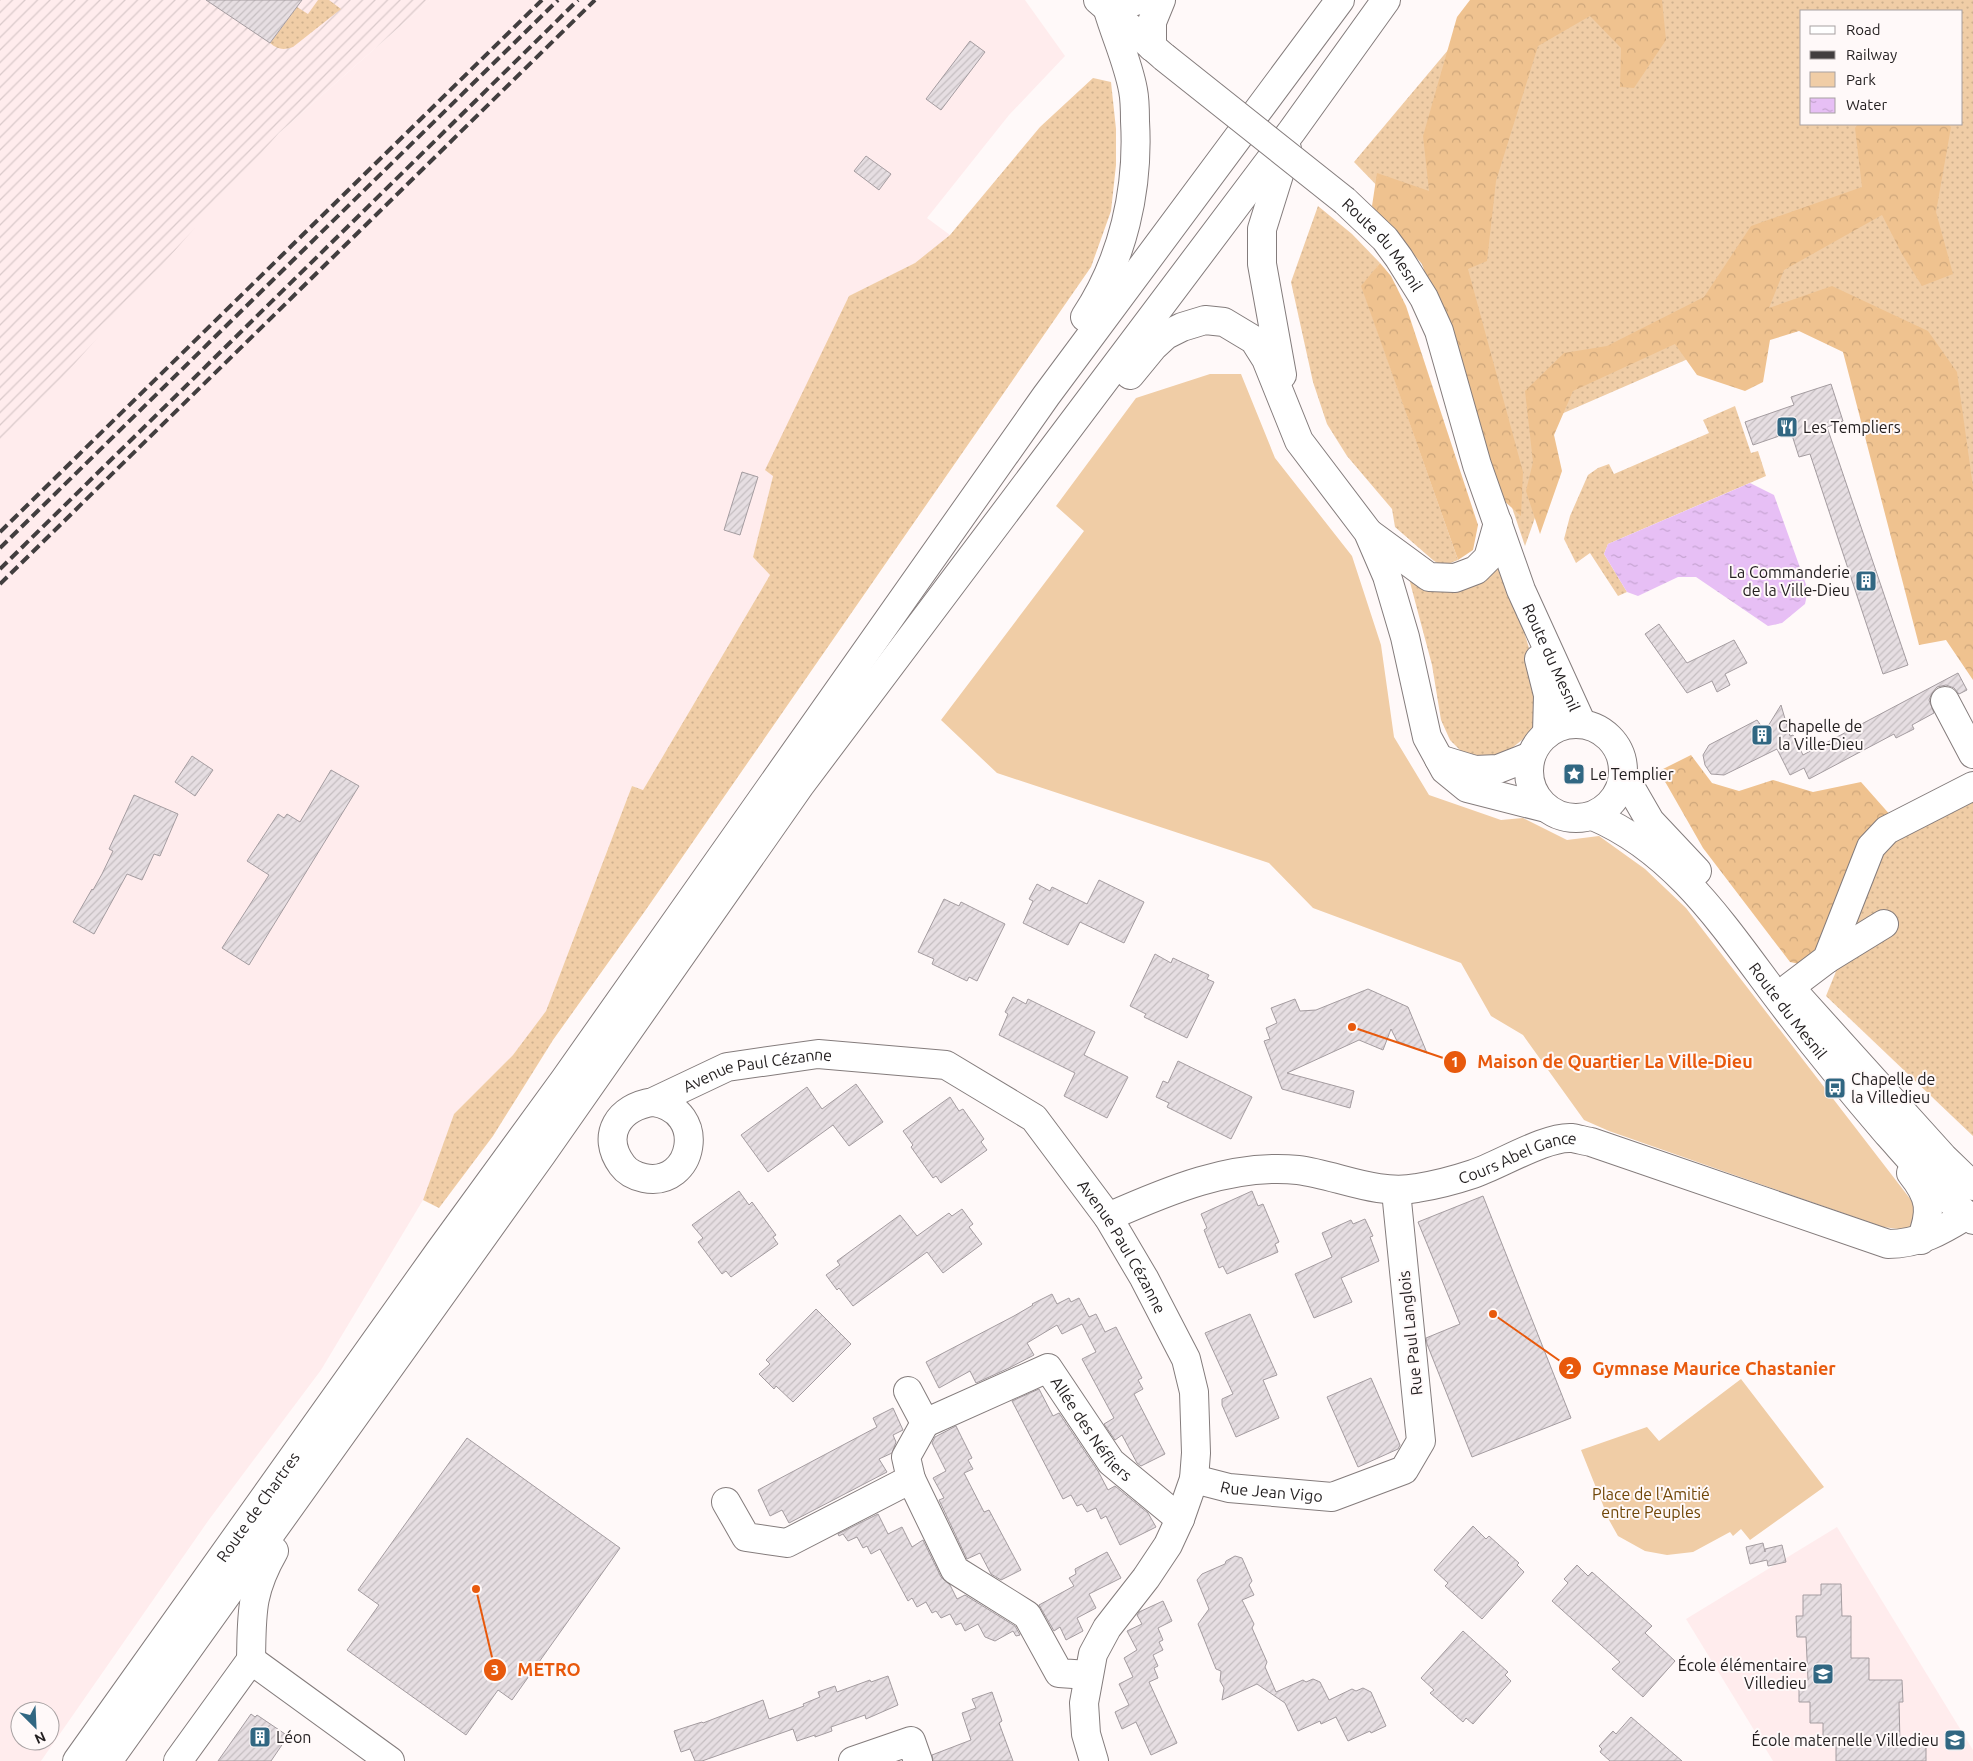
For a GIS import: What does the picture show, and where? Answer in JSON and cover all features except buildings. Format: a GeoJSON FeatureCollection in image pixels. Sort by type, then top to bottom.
{"type":"FeatureCollection","features":[{"type":"Feature","properties":{"kind":"street"},"geometry":{"type":"LineString","coordinates":[[1046,396],[1048,372],[1102,290],[1125,230],[1134,180],[1136,138],[1133,91],[1107,3],[1140,0]]}},
{"type":"Feature","properties":{"kind":"street"},"geometry":{"type":"LineString","coordinates":[[1158,52],[1152,22],[1161,0]]}},
{"type":"Feature","properties":{"kind":"street","name":"Route de Chartres"},"geometry":{"type":"LineString","coordinates":[[77,1761],[622,998],[1046,396],[1340,0]]}},
{"type":"Feature","properties":{"kind":"street","name":"Route de Chartres"},"geometry":{"type":"LineString","coordinates":[[108,1761],[392,1365],[801,784],[1292,132],[1386,0]]}},
{"type":"Feature","properties":{"kind":"street","name":"Route du Mesnil"},"geometry":{"type":"LineString","coordinates":[[1107,3],[1158,52],[1346,202],[1384,239],[1400,258],[1424,298],[1439,331],[1477,465],[1521,590],[1548,695],[1547,733]]}},
{"type":"Feature","properties":{"kind":"street"},"geometry":{"type":"LineString","coordinates":[[1289,416],[1262,264],[1262,229],[1292,132]]}},
{"type":"Feature","properties":{"kind":"street"},"geometry":{"type":"LineString","coordinates":[[1092,396],[1117,392],[1153,347],[1166,335],[1182,327],[1205,320],[1224,322],[1254,340],[1266,359],[1299,442],[1368,532],[1396,600],[1427,737],[1445,770],[1467,788],[1546,808],[1567,818],[1593,816],[1604,810],[1613,801],[1620,789],[1624,776],[1622,756],[1617,746],[1602,731],[1582,724],[1558,727],[1547,733],[1537,744],[1531,756],[1528,770],[1530,784],[1537,798],[1546,808]]}},
{"type":"Feature","properties":{"kind":"street"},"geometry":{"type":"LineString","coordinates":[[1368,532],[1430,576],[1455,578],[1476,570],[1488,558],[1498,523]]}},
{"type":"Feature","properties":{"kind":"street","name":"Route du Mesnil"},"geometry":{"type":"LineString","coordinates":[[1521,590],[1582,724]]}},
{"type":"Feature","properties":{"kind":"street"},"geometry":{"type":"LineString","coordinates":[[1945,701],[1973,754]]}},
{"type":"Feature","properties":{"kind":"street"},"geometry":{"type":"LineString","coordinates":[[1439,759],[1475,770],[1498,769],[1531,756]]}},
{"type":"Feature","properties":{"kind":"street","name":"Route du Mesnil"},"geometry":{"type":"LineString","coordinates":[[1624,776],[1650,822],[1690,862],[1790,987],[1943,1156],[1971,1184]]}},
{"type":"Feature","properties":{"kind":"street"},"geometry":{"type":"LineString","coordinates":[[1827,959],[1871,847],[1887,830],[1973,786]]}},
{"type":"Feature","properties":{"kind":"street","name":"Route du Mesnil"},"geometry":{"type":"LineString","coordinates":[[1593,816],[1634,838],[1674,870],[1704,900],[1836,1074],[1924,1175],[1971,1217]]}},
{"type":"Feature","properties":{"kind":"street","name":"Route du Mesnil"},"geometry":{"type":"LineString","coordinates":[[1790,987],[1827,959],[1884,924]]}},
{"type":"Feature","properties":{"kind":"street","name":"Avenue Paul Cézanne"},"geometry":{"type":"LineString","coordinates":[[653,1102],[727,1068],[818,1054],[946,1065],[1034,1118],[1108,1217],[1144,1278],[1186,1359],[1194,1392],[1196,1453],[1194,1480],[1168,1545],[1107,1628],[1093,1654],[1084,1703],[1086,1734],[1094,1761]]}},
{"type":"Feature","properties":{"kind":"street"},"geometry":{"type":"LineString","coordinates":[[1836,1074],[1884,1140],[1918,1181],[1929,1204],[1928,1222],[1920,1240]]}},
{"type":"Feature","properties":{"kind":"street","name":"Cours Abel Gance"},"geometry":{"type":"LineString","coordinates":[[1108,1217],[1159,1195],[1220,1176],[1262,1170],[1298,1170],[1396,1191],[1416,1188],[1472,1174],[1549,1142],[1571,1138],[1591,1142],[1888,1244],[1906,1244],[1920,1240],[1971,1217]]}},
{"type":"Feature","properties":{"kind":"street"},"geometry":{"type":"LineString","coordinates":[[1971,1184],[1971,1217]]}},
{"type":"Feature","properties":{"kind":"street","name":"Rue Paul Langlois"},"geometry":{"type":"LineString","coordinates":[[1396,1191],[1421,1441],[1404,1470]]}},
{"type":"Feature","properties":{"kind":"street"},"geometry":{"type":"LineString","coordinates":[[178,1761],[251,1660],[253,1602],[260,1579],[273,1552],[350,1448],[392,1365]]}},
{"type":"Feature","properties":{"kind":"street","name":"Allée des Néfliers"},"geometry":{"type":"LineString","coordinates":[[925,1423],[1048,1368],[1111,1462],[1180,1519]]}},
{"type":"Feature","properties":{"kind":"street"},"geometry":{"type":"LineString","coordinates":[[908,1391],[925,1423],[906,1457],[911,1479],[955,1570],[1027,1615],[1059,1673],[1088,1675]]}},
{"type":"Feature","properties":{"kind":"street","name":"Rue Jean Vigo"},"geometry":{"type":"LineString","coordinates":[[1194,1480],[1229,1488],[1332,1497],[1404,1470]]}},
{"type":"Feature","properties":{"kind":"street"},"geometry":{"type":"LineString","coordinates":[[726,1502],[746,1537],[787,1543],[911,1479]]}},
{"type":"Feature","properties":{"kind":"street"},"geometry":{"type":"LineString","coordinates":[[251,1660],[390,1761]]}},
{"type":"Feature","properties":{"kind":"street"},"geometry":{"type":"LineString","coordinates":[[854,1761],[911,1741],[918,1761]]}},
{"type":"Feature","properties":{"kind":"shaded area"},"geometry":{"type":"Polygon","coordinates":[[[0,0],[430,0],[279,133],[0,448],[0,0]]]}},
{"type":"Feature","properties":{"kind":"shaded area"},"geometry":{"type":"Polygon","coordinates":[[[430,0],[1025,0],[1065,56],[1009,115],[927,218],[950,235],[915,263],[849,296],[773,476],[753,557],[770,575],[643,790],[632,786],[546,1011],[513,1055],[454,1114],[423,1200],[321,1370],[208,1521],[60,1734],[60,1701],[10,1701],[10,1751],[48,1751],[41,1761],[0,1761],[0,410],[279,133],[430,0]]]}},
{"type":"Feature","properties":{"kind":"shaded area","name":"École élémentaire Villedieu"},"geometry":{"type":"Polygon","coordinates":[[[1837,1527],[1973,1750],[1973,1761],[1773,1761],[1686,1619],[1837,1527]]]}},
{"type":"Feature","properties":{"kind":"green space"},"geometry":{"type":"Polygon","coordinates":[[[318,0],[329,0],[341,9],[293,47],[281,49],[270,43],[297,7],[308,14],[318,0]]]}},
{"type":"Feature","properties":{"kind":"green space"},"geometry":{"type":"Polygon","coordinates":[[[1470,0],[1662,0],[1666,40],[1634,88],[1620,87],[1621,48],[1590,16],[1538,46],[1496,181],[1487,261],[1468,269],[1523,472],[1521,516],[1502,499],[1422,264],[1372,206],[1377,173],[1429,191],[1423,136],[1457,17],[1470,0]]]}},
{"type":"Feature","properties":{"kind":"green space"},"geometry":{"type":"Polygon","coordinates":[[[1490,0],[1973,0],[1973,584],[1826,299],[1536,425],[1554,464],[1525,546],[1418,228],[1354,162],[1490,0]]]}},
{"type":"Feature","properties":{"kind":"green space"},"geometry":{"type":"Polygon","coordinates":[[[1093,78],[1111,82],[1116,129],[1116,165],[1111,211],[1091,267],[645,911],[553,1040],[493,1136],[439,1208],[423,1200],[454,1114],[513,1055],[546,1011],[632,786],[643,790],[770,575],[753,557],[773,476],[765,470],[849,296],[915,263],[950,235],[1040,127],[1093,78]]]}},
{"type":"Feature","properties":{"kind":"green space"},"geometry":{"type":"Polygon","coordinates":[[[1857,125],[1949,125],[1951,127],[1936,212],[1953,274],[1922,286],[1902,254],[1882,215],[1784,270],[1769,308],[1832,286],[1928,331],[1957,372],[1973,487],[1973,680],[1946,640],[1919,645],[1843,352],[1799,331],[1770,340],[1763,382],[1745,391],[1697,375],[1675,344],[1573,391],[1554,435],[1562,471],[1540,534],[1526,491],[1533,462],[1525,391],[1564,353],[1607,346],[1704,297],[1751,226],[1862,187],[1855,128],[1857,125]]]}},
{"type":"Feature","properties":{"kind":"green space"},"geometry":{"type":"Polygon","coordinates":[[[1318,206],[1352,234],[1380,263],[1362,287],[1458,560],[1443,566],[1434,561],[1395,527],[1392,509],[1347,456],[1327,424],[1313,382],[1291,282],[1318,206]]]}},
{"type":"Feature","properties":{"kind":"green space"},"geometry":{"type":"Polygon","coordinates":[[[1380,263],[1391,276],[1406,306],[1478,525],[1473,550],[1458,560],[1361,286],[1380,263]]]}},
{"type":"Feature","properties":{"kind":"green space"},"geometry":{"type":"Polygon","coordinates":[[[1210,374],[1241,374],[1275,458],[1352,556],[1381,645],[1394,737],[1429,795],[1501,820],[1523,818],[1567,840],[1599,836],[1645,869],[1686,908],[1918,1209],[1921,1224],[1906,1230],[1883,1227],[1609,1131],[1584,1120],[1523,1035],[1491,1016],[1461,963],[1313,908],[1269,863],[997,773],[941,720],[1084,531],[1056,506],[1136,398],[1210,374]]]}},
{"type":"Feature","properties":{"kind":"green space"},"geometry":{"type":"Polygon","coordinates":[[[1735,406],[1751,453],[1758,451],[1766,476],[1608,544],[1604,554],[1627,592],[1618,596],[1590,553],[1576,563],[1564,539],[1570,516],[1588,475],[1598,468],[1609,464],[1614,474],[1709,433],[1703,420],[1735,406]]]}},
{"type":"Feature","properties":{"kind":"green space"},"geometry":{"type":"Polygon","coordinates":[[[1501,555],[1544,698],[1541,716],[1527,736],[1507,752],[1486,760],[1464,754],[1450,740],[1441,720],[1432,665],[1407,571],[1419,582],[1501,555]]]}},
{"type":"Feature","properties":{"kind":"green space"},"geometry":{"type":"Polygon","coordinates":[[[1691,755],[1712,783],[1739,791],[1773,780],[1813,792],[1861,782],[1892,817],[1814,957],[1805,965],[1790,962],[1703,848],[1659,771],[1691,755]]]}},
{"type":"Feature","properties":{"kind":"green space"},"geometry":{"type":"Polygon","coordinates":[[[1973,797],[1973,1136],[1826,996],[1890,838],[1973,797]]]}},
{"type":"Feature","properties":{"kind":"green space","name":"Place de l'Amitié entre Peuples"},"geometry":{"type":"Polygon","coordinates":[[[1741,1379],[1824,1487],[1750,1540],[1741,1529],[1733,1536],[1730,1532],[1693,1552],[1667,1555],[1645,1551],[1618,1536],[1609,1520],[1581,1450],[1647,1427],[1659,1441],[1741,1379]]]}},
{"type":"Feature","properties":{"kind":"water"},"geometry":{"type":"Polygon","coordinates":[[[1750,483],[1774,495],[1808,590],[1805,604],[1782,623],[1768,626],[1696,577],[1678,577],[1638,596],[1627,592],[1604,554],[1608,544],[1750,483]]]}},
{"type":"Feature","properties":{"kind":"railway"},"geometry":{"type":"LineString","coordinates":[[0,532],[542,0]]}},
{"type":"Feature","properties":{"kind":"railway"},"geometry":{"type":"LineString","coordinates":[[0,548],[558,0]]}},
{"type":"Feature","properties":{"kind":"railway"},"geometry":{"type":"LineString","coordinates":[[0,569],[578,0]]}},
{"type":"Feature","properties":{"kind":"railway"},"geometry":{"type":"LineString","coordinates":[[0,584],[595,0]]}},
{"type":"Feature","properties":{"kind":"place","name":"Les Templiers"},"geometry":{"type":"Point","coordinates":[1787,427]}},
{"type":"Feature","properties":{"kind":"place","name":"La Commanderie de la Ville-Dieu"},"geometry":{"type":"Point","coordinates":[1866,581]}},
{"type":"Feature","properties":{"kind":"place","name":"Chapelle de la Ville-Dieu"},"geometry":{"type":"Point","coordinates":[1762,735]}},
{"type":"Feature","properties":{"kind":"place","name":"Le Templier"},"geometry":{"type":"Point","coordinates":[1574,774]}},
{"type":"Feature","properties":{"kind":"place","name":"Maison de Quartier La Ville-Dieu"},"geometry":{"type":"Point","coordinates":[1352,1027]}},
{"type":"Feature","properties":{"kind":"place","name":"Chapelle de la Villedieu"},"geometry":{"type":"Point","coordinates":[1835,1088]}},
{"type":"Feature","properties":{"kind":"place","name":"Gymnase Maurice Chastanier"},"geometry":{"type":"Point","coordinates":[1493,1314]}},
{"type":"Feature","properties":{"kind":"place","name":"METRO"},"geometry":{"type":"Point","coordinates":[476,1589]}},
{"type":"Feature","properties":{"kind":"place","name":"École élémentaire Villedieu"},"geometry":{"type":"Point","coordinates":[1823,1674]}},
{"type":"Feature","properties":{"kind":"place","name":"Léon"},"geometry":{"type":"Point","coordinates":[260,1737]}},
{"type":"Feature","properties":{"kind":"place","name":"École maternelle Villedieu"},"geometry":{"type":"Point","coordinates":[1955,1740]}}]}
